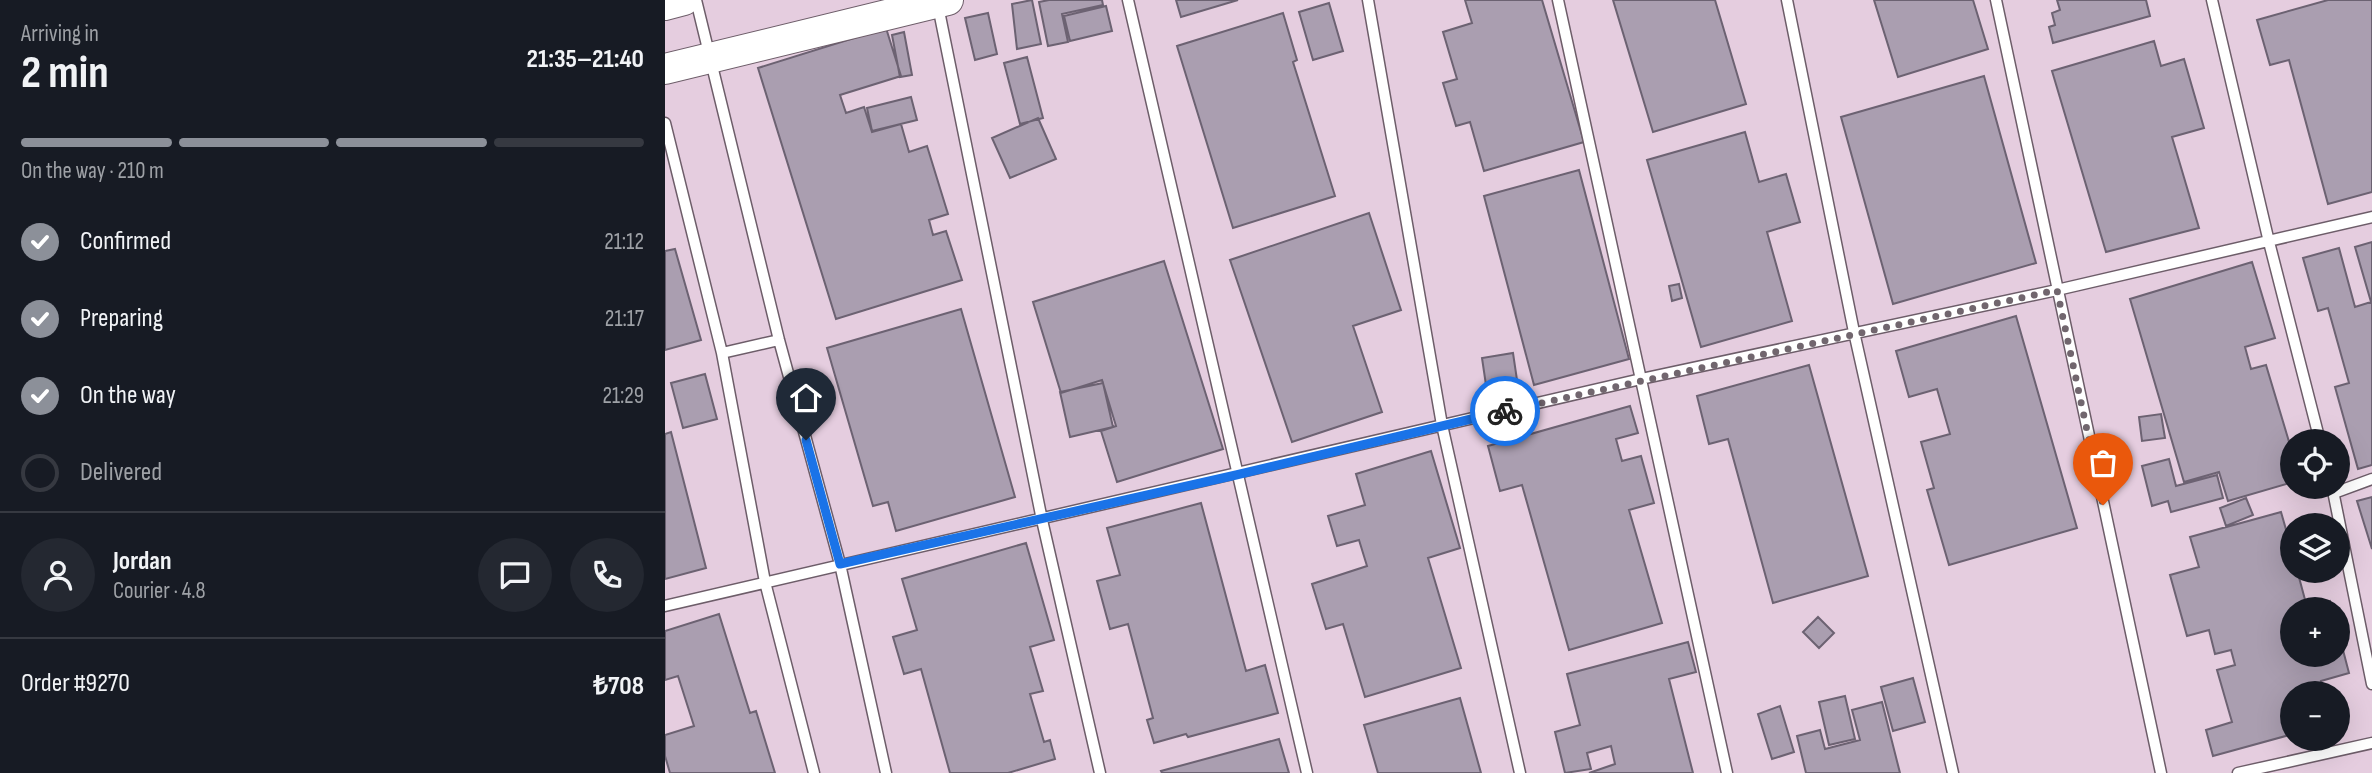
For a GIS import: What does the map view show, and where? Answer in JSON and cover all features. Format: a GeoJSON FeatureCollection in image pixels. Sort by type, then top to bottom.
{"type":"FeatureCollection","features":[{"type":"Feature","properties":{"kind":"street"},"geometry":{"type":"LineString","coordinates":[[665,5],[684,0]]}},
{"type":"Feature","properties":{"kind":"street"},"geometry":{"type":"LineString","coordinates":[[665,69],[941,1]]}},
{"type":"Feature","properties":{"kind":"lane"},"geometry":{"type":"LineString","coordinates":[[696,0],[779,340],[840,564],[885,773]]}},
{"type":"Feature","properties":{"kind":"lane"},"geometry":{"type":"LineString","coordinates":[[1128,0],[1307,773]]}},
{"type":"Feature","properties":{"kind":"lane"},"geometry":{"type":"LineString","coordinates":[[1368,0],[1442,425],[1520,773]]}},
{"type":"Feature","properties":{"kind":"lane"},"geometry":{"type":"LineString","coordinates":[[1558,0],[1727,773]]}},
{"type":"Feature","properties":{"kind":"lane"},"geometry":{"type":"LineString","coordinates":[[1787,0],[1854,332],[1952,773]]}},
{"type":"Feature","properties":{"kind":"lane"},"geometry":{"type":"LineString","coordinates":[[1996,0],[2161,773]]}},
{"type":"Feature","properties":{"kind":"lane"},"geometry":{"type":"LineString","coordinates":[[2212,0],[2269,242],[2317,429]]}},
{"type":"Feature","properties":{"kind":"lane"},"geometry":{"type":"LineString","coordinates":[[941,1],[1042,520],[1100,773]]}},
{"type":"Feature","properties":{"kind":"lane"},"geometry":{"type":"LineString","coordinates":[[665,123],[722,353],[765,582],[814,773]]}},
{"type":"Feature","properties":{"kind":"lane"},"geometry":{"type":"LineString","coordinates":[[665,606],[1641,379],[2057,290],[2372,217]]}},
{"type":"Feature","properties":{"kind":"lane"},"geometry":{"type":"LineString","coordinates":[[722,353],[779,340]]}},
{"type":"Feature","properties":{"kind":"lane"},"geometry":{"type":"LineString","coordinates":[[2350,485],[2372,479]]}},
{"type":"Feature","properties":{"kind":"lane"},"geometry":{"type":"LineString","coordinates":[[2335,499],[2372,684]]}},
{"type":"Feature","properties":{"kind":"lane"},"geometry":{"type":"LineString","coordinates":[[2238,773],[2372,743]]}},
{"type":"Feature","properties":{"kind":"shaded area"},"geometry":{"type":"Polygon","coordinates":[[[665,0],[2372,0],[2372,773],[665,773],[665,0]]]}},
{"type":"Feature","properties":{"kind":"building"},"geometry":{"type":"Polygon","coordinates":[[[1032,0],[1041,44],[1017,49],[1012,4],[1032,0]]]}},
{"type":"Feature","properties":{"kind":"building"},"geometry":{"type":"Polygon","coordinates":[[[1102,0],[1103,5],[1062,14],[1068,42],[1048,46],[1039,2],[1102,0]]]}},
{"type":"Feature","properties":{"kind":"building"},"geometry":{"type":"Polygon","coordinates":[[[1176,0],[1238,0],[1181,17],[1176,0]]]}},
{"type":"Feature","properties":{"kind":"building"},"geometry":{"type":"Polygon","coordinates":[[[1465,0],[1542,0],[1584,142],[1484,171],[1470,122],[1456,126],[1443,83],[1457,79],[1443,32],[1472,23],[1465,0]]]}},
{"type":"Feature","properties":{"kind":"building"},"geometry":{"type":"Polygon","coordinates":[[[1613,0],[1715,0],[1746,104],[1653,132],[1613,0]]]}},
{"type":"Feature","properties":{"kind":"building"},"geometry":{"type":"Polygon","coordinates":[[[1874,0],[1973,0],[1988,49],[1898,77],[1874,0]]]}},
{"type":"Feature","properties":{"kind":"building"},"geometry":{"type":"Polygon","coordinates":[[[2057,0],[2146,0],[2150,16],[2053,43],[2049,27],[2055,25],[2052,13],[2060,10],[2057,0]]]}},
{"type":"Feature","properties":{"kind":"building"},"geometry":{"type":"Polygon","coordinates":[[[2328,0],[2372,0],[2372,192],[2328,204],[2289,60],[2270,65],[2257,20],[2328,0]]]}},
{"type":"Feature","properties":{"kind":"building"},"geometry":{"type":"Polygon","coordinates":[[[1329,3],[1343,51],[1313,60],[1299,12],[1329,3]]]}},
{"type":"Feature","properties":{"kind":"building"},"geometry":{"type":"Polygon","coordinates":[[[1106,6],[1112,31],[1070,41],[1064,16],[1106,6]]]}},
{"type":"Feature","properties":{"kind":"building"},"geometry":{"type":"Polygon","coordinates":[[[988,13],[997,54],[975,60],[965,18],[988,13]]]}},
{"type":"Feature","properties":{"kind":"building"},"geometry":{"type":"Polygon","coordinates":[[[1283,13],[1297,60],[1293,62],[1335,196],[1233,228],[1177,46],[1283,13]]]}},
{"type":"Feature","properties":{"kind":"building"},"geometry":{"type":"Polygon","coordinates":[[[886,28],[901,76],[840,95],[846,113],[864,107],[872,132],[901,124],[909,152],[927,146],[948,214],[929,220],[933,235],[946,231],[962,280],[836,319],[758,68],[886,28]]]}},
{"type":"Feature","properties":{"kind":"building"},"geometry":{"type":"Polygon","coordinates":[[[904,32],[912,75],[900,77],[892,35],[904,32]]]}},
{"type":"Feature","properties":{"kind":"building"},"geometry":{"type":"Polygon","coordinates":[[[2154,41],[2161,66],[2184,59],[2204,128],[2172,137],[2199,228],[2106,252],[2052,71],[2154,41]]]}},
{"type":"Feature","properties":{"kind":"building"},"geometry":{"type":"Polygon","coordinates":[[[1027,57],[1043,118],[1020,124],[1004,63],[1027,57]]]}},
{"type":"Feature","properties":{"kind":"building"},"geometry":{"type":"Polygon","coordinates":[[[1984,76],[2036,263],[1893,304],[1841,117],[1984,76]]]}},
{"type":"Feature","properties":{"kind":"building"},"geometry":{"type":"Polygon","coordinates":[[[911,97],[917,120],[872,131],[867,108],[911,97]]]}},
{"type":"Feature","properties":{"kind":"building"},"geometry":{"type":"Polygon","coordinates":[[[1038,118],[1056,159],[1010,178],[992,138],[1038,118]]]}},
{"type":"Feature","properties":{"kind":"building"},"geometry":{"type":"Polygon","coordinates":[[[1745,132],[1759,182],[1786,174],[1800,222],[1767,232],[1792,321],[1701,347],[1647,160],[1745,132]]]}},
{"type":"Feature","properties":{"kind":"building"},"geometry":{"type":"Polygon","coordinates":[[[1579,170],[1629,359],[1534,385],[1484,196],[1579,170]]]}},
{"type":"Feature","properties":{"kind":"building"},"geometry":{"type":"Polygon","coordinates":[[[1369,213],[1401,310],[1353,326],[1382,412],[1292,442],[1230,260],[1369,213]]]}},
{"type":"Feature","properties":{"kind":"building"},"geometry":{"type":"Polygon","coordinates":[[[2372,242],[2372,465],[2358,469],[2350,440],[2350,429],[2347,429],[2335,387],[2349,383],[2328,308],[2318,311],[2303,258],[2339,248],[2355,307],[2371,302],[2355,247],[2372,242]]]}},
{"type":"Feature","properties":{"kind":"building"},"geometry":{"type":"Polygon","coordinates":[[[675,249],[701,340],[665,350],[665,251],[675,249]]]}},
{"type":"Feature","properties":{"kind":"building"},"geometry":{"type":"Polygon","coordinates":[[[1164,261],[1223,449],[1117,482],[1101,431],[1116,426],[1102,380],[1061,393],[1033,302],[1164,261]]]}},
{"type":"Feature","properties":{"kind":"building"},"geometry":{"type":"Polygon","coordinates":[[[2252,262],[2275,338],[2245,347],[2251,369],[2266,365],[2285,429],[2280,429],[2280,486],[2228,501],[2219,472],[2184,482],[2130,299],[2252,262]]]}},
{"type":"Feature","properties":{"kind":"building"},"geometry":{"type":"Polygon","coordinates":[[[1679,284],[1682,298],[1672,301],[1669,286],[1679,284]]]}},
{"type":"Feature","properties":{"kind":"building"},"geometry":{"type":"Polygon","coordinates":[[[961,309],[1015,497],[896,531],[888,502],[873,506],[827,348],[961,309]]]}},
{"type":"Feature","properties":{"kind":"building"},"geometry":{"type":"Polygon","coordinates":[[[2016,316],[2077,528],[1949,565],[1927,490],[1934,488],[1921,442],[1950,434],[1937,389],[1909,397],[1896,351],[2016,316]]]}},
{"type":"Feature","properties":{"kind":"building"},"geometry":{"type":"Polygon","coordinates":[[[1513,353],[1517,380],[1486,385],[1482,358],[1513,353]]]}},
{"type":"Feature","properties":{"kind":"building"},"geometry":{"type":"Polygon","coordinates":[[[1809,365],[1868,576],[1773,603],[1728,439],[1709,444],[1697,396],[1809,365]]]}},
{"type":"Feature","properties":{"kind":"building"},"geometry":{"type":"Polygon","coordinates":[[[705,374],[717,419],[683,428],[671,383],[705,374]]]}},
{"type":"Feature","properties":{"kind":"building"},"geometry":{"type":"Polygon","coordinates":[[[1103,383],[1113,427],[1070,437],[1060,392],[1103,383]]]}},
{"type":"Feature","properties":{"kind":"building"},"geometry":{"type":"Polygon","coordinates":[[[1630,406],[1638,433],[1616,439],[1622,461],[1641,456],[1654,503],[1629,510],[1662,623],[1569,650],[1522,485],[1500,491],[1488,446],[1630,406]]]}},
{"type":"Feature","properties":{"kind":"building"},"geometry":{"type":"Polygon","coordinates":[[[2161,414],[2165,438],[2142,441],[2139,417],[2161,414]]]}},
{"type":"Feature","properties":{"kind":"building"},"geometry":{"type":"Polygon","coordinates":[[[671,432],[706,568],[665,579],[665,434],[671,432]]]}},
{"type":"Feature","properties":{"kind":"building"},"geometry":{"type":"Polygon","coordinates":[[[1431,451],[1460,548],[1428,558],[1461,668],[1365,697],[1343,624],[1326,629],[1312,584],[1367,566],[1359,540],[1337,546],[1328,516],[1365,505],[1356,474],[1431,451]]]}},
{"type":"Feature","properties":{"kind":"building"},"geometry":{"type":"Polygon","coordinates":[[[2169,459],[2176,486],[2217,475],[2223,498],[2171,512],[2168,501],[2152,506],[2142,466],[2169,459]]]}},
{"type":"Feature","properties":{"kind":"building"},"geometry":{"type":"Polygon","coordinates":[[[2372,497],[2372,549],[2357,501],[2372,497]]]}},
{"type":"Feature","properties":{"kind":"building"},"geometry":{"type":"Polygon","coordinates":[[[2246,498],[2253,515],[2226,526],[2220,508],[2246,498]]]}},
{"type":"Feature","properties":{"kind":"building"},"geometry":{"type":"Polygon","coordinates":[[[1201,503],[1246,671],[1265,665],[1278,713],[1188,737],[1186,734],[1154,743],[1147,720],[1153,718],[1128,624],[1110,629],[1097,581],[1120,575],[1107,528],[1201,503]]]}},
{"type":"Feature","properties":{"kind":"building"},"geometry":{"type":"Polygon","coordinates":[[[2281,512],[2280,583],[2301,583],[2304,597],[2280,597],[2280,667],[2347,667],[2349,673],[2321,681],[2280,681],[2280,738],[2213,756],[2206,730],[2232,722],[2217,670],[2235,665],[2231,650],[2215,654],[2209,630],[2187,636],[2170,575],[2199,567],[2190,537],[2281,512]]]}},
{"type":"Feature","properties":{"kind":"building"},"geometry":{"type":"Polygon","coordinates":[[[1026,543],[1054,640],[1030,647],[1043,691],[1030,694],[1044,742],[1050,740],[1055,759],[1008,773],[950,773],[921,669],[904,674],[893,637],[917,630],[902,579],[1026,543]]]}},
{"type":"Feature","properties":{"kind":"building"},"geometry":{"type":"Polygon","coordinates":[[[719,614],[750,713],[756,711],[775,773],[670,773],[665,756],[665,735],[694,726],[678,676],[665,680],[665,631],[719,614]]]}},
{"type":"Feature","properties":{"kind":"building"},"geometry":{"type":"Polygon","coordinates":[[[1818,617],[1834,633],[1819,648],[1803,632],[1818,617]]]}},
{"type":"Feature","properties":{"kind":"building"},"geometry":{"type":"Polygon","coordinates":[[[1688,642],[1696,672],[1669,679],[1693,773],[1589,773],[1615,764],[1611,746],[1587,753],[1591,769],[1565,773],[1555,732],[1580,725],[1567,674],[1688,642]]]}},
{"type":"Feature","properties":{"kind":"building"},"geometry":{"type":"Polygon","coordinates":[[[1913,678],[1925,722],[1893,731],[1881,687],[1913,678]]]}},
{"type":"Feature","properties":{"kind":"building"},"geometry":{"type":"Polygon","coordinates":[[[1845,696],[1855,739],[1829,745],[1819,702],[1845,696]]]}},
{"type":"Feature","properties":{"kind":"building"},"geometry":{"type":"Polygon","coordinates":[[[1460,698],[1481,773],[1378,773],[1364,725],[1460,698]]]}},
{"type":"Feature","properties":{"kind":"building"},"geometry":{"type":"Polygon","coordinates":[[[1882,702],[1900,773],[1806,773],[1797,736],[1820,730],[1825,749],[1860,740],[1852,710],[1882,702]]]}},
{"type":"Feature","properties":{"kind":"building"},"geometry":{"type":"Polygon","coordinates":[[[1780,706],[1794,752],[1772,759],[1758,714],[1780,706]]]}},
{"type":"Feature","properties":{"kind":"building"},"geometry":{"type":"Polygon","coordinates":[[[1279,739],[1289,773],[1161,771],[1279,739]]]}},
{"type":"Feature","properties":{"kind":"way so far"},"geometry":{"type":"LineString","coordinates":[[1505,411],[1854,332],[2057,290],[2103,505]]}},
{"type":"Feature","properties":{"kind":"route"},"geometry":{"type":"LineString","coordinates":[[806,440],[840,564],[1042,520],[1505,411]]}}]}
